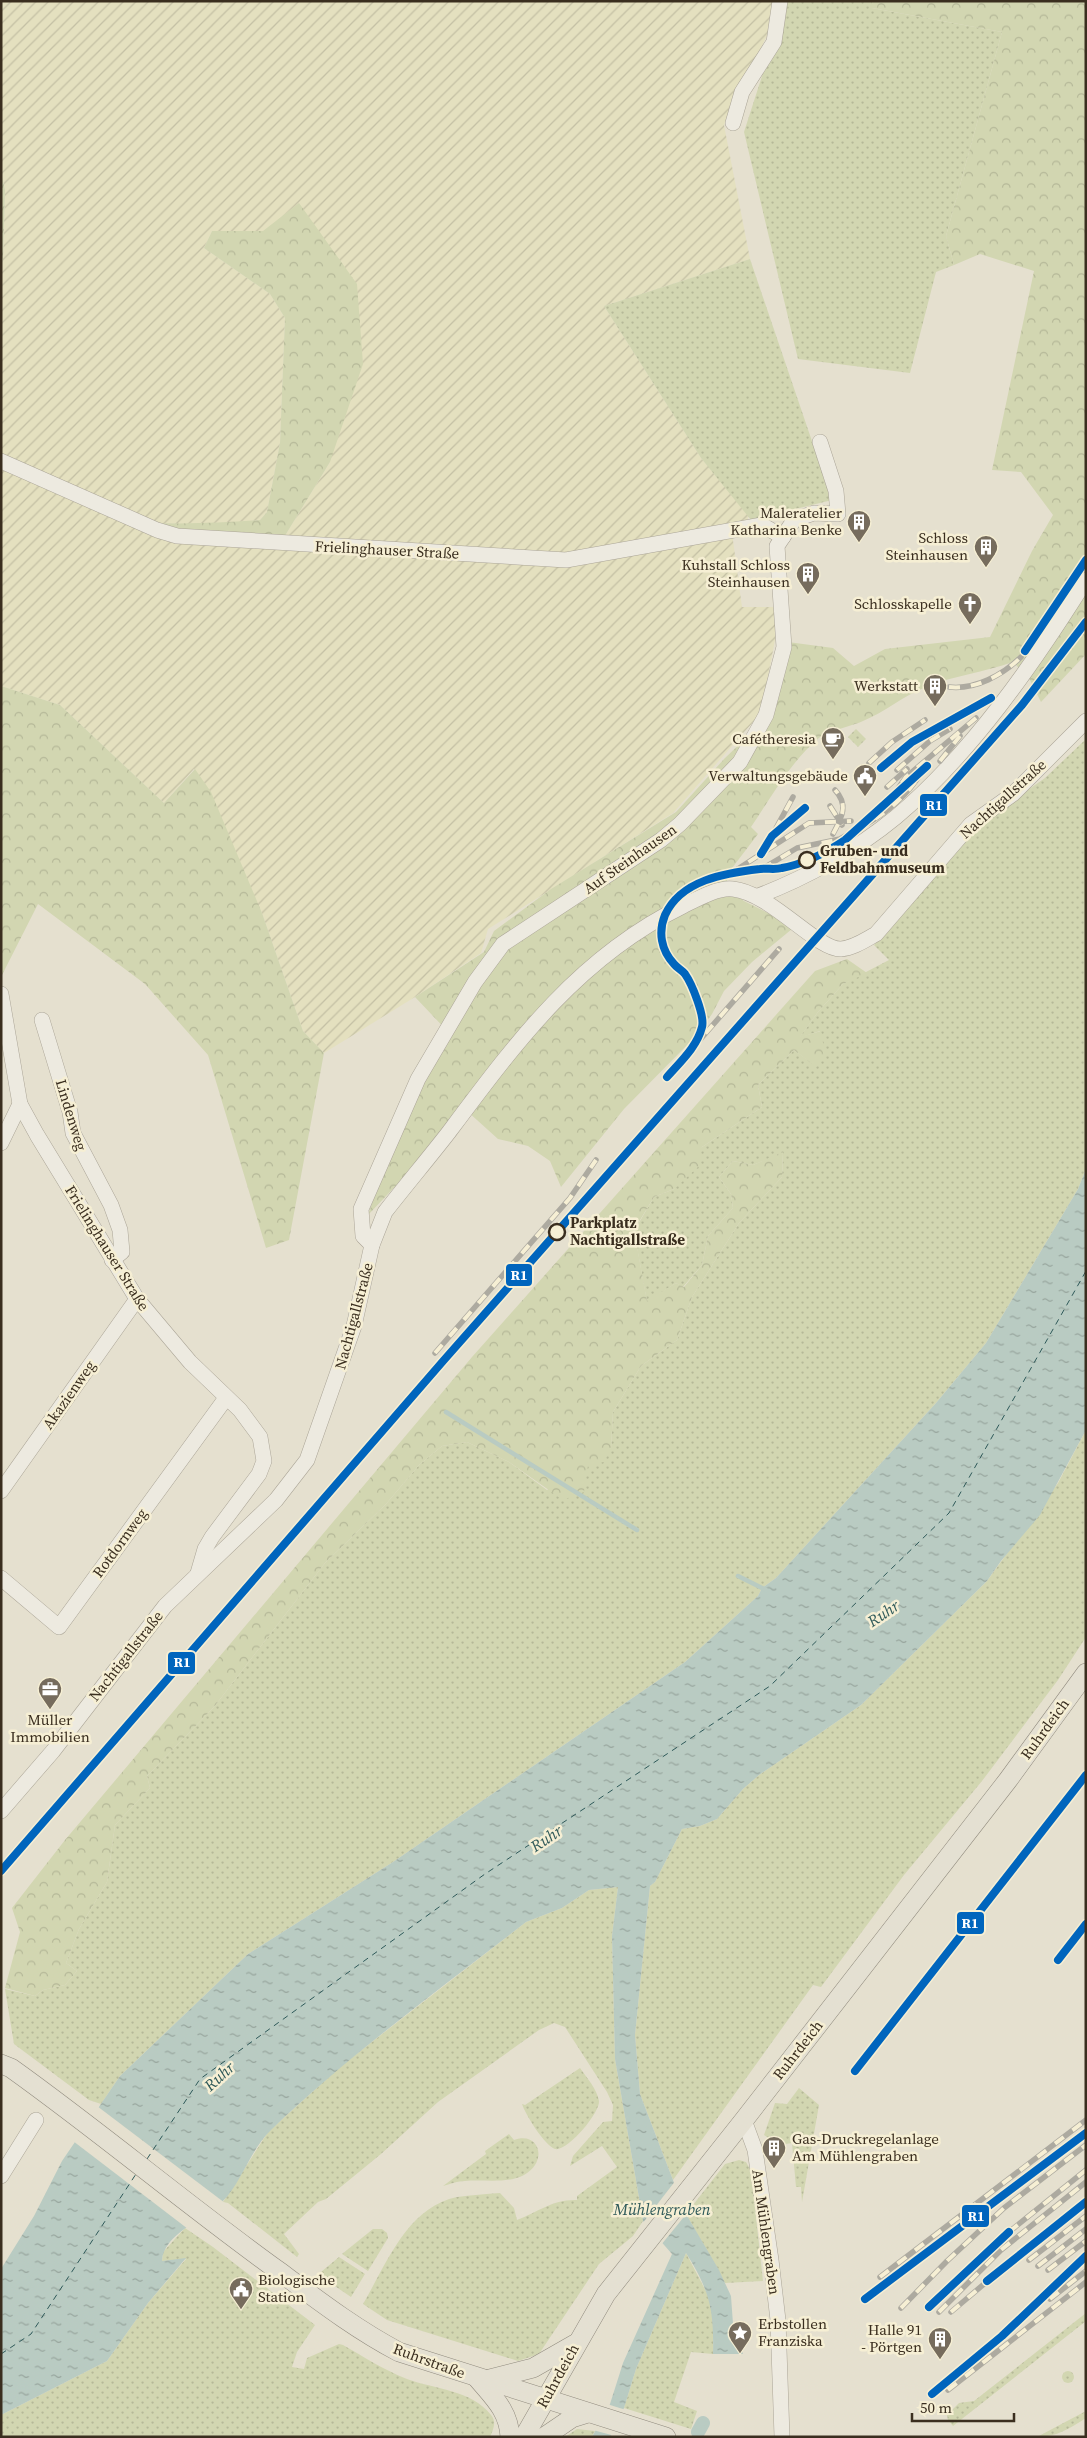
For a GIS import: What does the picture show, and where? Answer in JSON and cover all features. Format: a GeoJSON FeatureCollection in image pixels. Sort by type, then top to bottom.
{"type":"FeatureCollection","features":[{"type":"Feature","properties":{"kind":"main road","name":"Ruhrdeich"},"geometry":{"type":"LineString","coordinates":[[524,2437],[576,2343],[606,2294],[744,2120],[1008,1780],[1086,1672]]}},
{"type":"Feature","properties":{"kind":"main road","name":"Ruhrstraße"},"geometry":{"type":"LineString","coordinates":[[1,2064],[18,2073],[254,2254],[374,2339],[399,2352],[666,2437]]}},
{"type":"Feature","properties":{"kind":"main road"},"geometry":{"type":"LineString","coordinates":[[510,2437],[509,2420],[506,2413],[481,2379],[533,2368],[576,2343]]}},
{"type":"Feature","properties":{"kind":"main road"},"geometry":{"type":"LineString","coordinates":[[544,2437],[572,2418],[593,2414]]}},
{"type":"Feature","properties":{"kind":"street"},"geometry":{"type":"LineString","coordinates":[[733,123],[742,92],[774,42],[780,1]]}},
{"type":"Feature","properties":{"kind":"street"},"geometry":{"type":"LineString","coordinates":[[782,536],[794,520],[814,514],[838,514],[836,491],[820,442]]}},
{"type":"Feature","properties":{"kind":"street","name":"Frielinghauser Straße"},"geometry":{"type":"LineString","coordinates":[[1,462],[157,530],[177,536],[566,560],[762,525],[782,536]]}},
{"type":"Feature","properties":{"kind":"street","name":"Auf Steinhausen"},"geometry":{"type":"LineString","coordinates":[[372,1245],[363,1236],[361,1209],[418,1079],[475,982],[504,944],[661,840],[680,824],[740,762],[753,741],[766,715],[784,647],[777,546],[782,536]]}},
{"type":"Feature","properties":{"kind":"street"},"geometry":{"type":"LineString","coordinates":[[758,896],[791,882],[846,852],[873,835],[903,810],[948,766],[982,727],[1086,580]]}},
{"type":"Feature","properties":{"kind":"street","name":"Nachtigallstraße"},"geometry":{"type":"LineString","coordinates":[[1,1811],[53,1751],[165,1606],[276,1500],[307,1460],[354,1326],[372,1245],[385,1212],[532,1024],[595,962],[630,936],[666,914],[696,899],[732,888],[758,896],[834,948],[842,949],[860,944],[876,934],[970,824],[1013,794],[1086,721]]}},
{"type":"Feature","properties":{"kind":"street","name":"Frielinghauser Straße"},"geometry":{"type":"LineString","coordinates":[[1,994],[20,1104],[137,1299],[172,1342],[252,1424],[260,1437],[264,1461],[259,1474],[212,1537],[205,1549],[198,1573]]}},
{"type":"Feature","properties":{"kind":"street","name":"Lindenweg"},"geometry":{"type":"LineString","coordinates":[[42,1020],[70,1112],[73,1133],[110,1205],[120,1230],[122,1252],[112,1260]]}},
{"type":"Feature","properties":{"kind":"street"},"geometry":{"type":"LineString","coordinates":[[1,1143],[20,1104]]}},
{"type":"Feature","properties":{"kind":"street","name":"Akazienweg"},"geometry":{"type":"LineString","coordinates":[[1,1491],[137,1299]]}},
{"type":"Feature","properties":{"kind":"street","name":"Rotdornweg"},"geometry":{"type":"LineString","coordinates":[[1,1578],[59,1627],[226,1398]]}},
{"type":"Feature","properties":{"kind":"street"},"geometry":{"type":"LineString","coordinates":[[1,2176],[36,2120]]}},
{"type":"Feature","properties":{"kind":"street","name":"Am Mühlengraben"},"geometry":{"type":"LineString","coordinates":[[744,2120],[755,2150],[771,2260],[778,2320],[782,2437]]}},
{"type":"Feature","properties":{"kind":"shaded area"},"geometry":{"type":"Polygon","coordinates":[[[1,1],[775,1],[772,25],[724,125],[750,259],[604,306],[701,458],[748,515],[748,523],[566,560],[732,533],[742,607],[774,607],[779,619],[761,713],[673,813],[488,929],[481,953],[415,997],[324,1053],[303,1031],[262,913],[194,769],[164,803],[60,705],[1,686],[1,467],[136,525],[283,539],[330,462],[263,231],[212,231],[204,248],[270,294],[285,318],[280,443],[267,512],[260,520],[208,525],[152,523],[1,457],[1,266],[3,259],[5,190],[1,172],[1,1]]]}},
{"type":"Feature","properties":{"kind":"green space"},"geometry":{"type":"Polygon","coordinates":[[[786,1],[872,1],[872,8],[1002,32],[946,236],[954,265],[936,272],[910,373],[798,359],[744,132],[763,73],[781,42],[786,1]]]}},
{"type":"Feature","properties":{"kind":"green space"},"geometry":{"type":"Polygon","coordinates":[[[872,1],[1086,1],[1086,654],[1041,702],[1029,678],[1013,662],[926,687],[871,717],[820,737],[800,757],[774,791],[751,827],[758,834],[726,876],[729,889],[744,901],[774,916],[792,929],[752,962],[724,991],[712,1014],[697,1035],[624,1109],[561,1187],[550,1161],[528,1146],[498,1139],[467,1111],[368,1215],[396,1134],[451,1035],[415,997],[484,952],[494,931],[551,889],[676,812],[725,758],[769,716],[788,642],[833,648],[854,666],[885,649],[990,637],[1032,551],[1053,515],[1021,472],[992,470],[1034,271],[980,254],[954,265],[946,236],[1002,32],[872,8],[872,1]]]}},
{"type":"Feature","properties":{"kind":"green space"},"geometry":{"type":"Polygon","coordinates":[[[1,172],[5,190],[3,259],[1,266],[1,172]]]}},
{"type":"Feature","properties":{"kind":"green space"},"geometry":{"type":"Polygon","coordinates":[[[299,203],[357,284],[363,364],[330,462],[283,539],[187,532],[152,523],[260,520],[267,512],[280,443],[285,318],[270,294],[204,248],[212,231],[263,231],[299,203]]]}},
{"type":"Feature","properties":{"kind":"green space"},"geometry":{"type":"Polygon","coordinates":[[[750,259],[832,500],[751,520],[701,458],[604,306],[750,259]]]}},
{"type":"Feature","properties":{"kind":"green space"},"geometry":{"type":"Polygon","coordinates":[[[1,686],[60,705],[164,803],[195,769],[211,792],[262,913],[303,1031],[324,1053],[289,1240],[266,1248],[208,1055],[145,984],[38,904],[1,977],[1,686]]]}},
{"type":"Feature","properties":{"kind":"green space"},"geometry":{"type":"Polygon","coordinates":[[[856,729],[866,739],[858,747],[848,737],[856,729]]]}},
{"type":"Feature","properties":{"kind":"green space"},"geometry":{"type":"Polygon","coordinates":[[[1086,739],[1086,1169],[1078,1189],[986,1343],[936,1403],[776,1578],[762,1588],[758,1596],[685,1662],[393,1862],[248,1954],[120,2076],[101,2104],[89,2100],[14,2044],[5,1989],[35,1996],[43,1990],[65,1985],[77,1971],[66,1963],[79,1929],[107,1882],[115,1825],[150,1788],[147,1776],[214,1707],[325,1563],[386,1504],[419,1465],[442,1446],[467,1442],[509,1462],[547,1490],[611,1448],[613,1412],[641,1366],[677,1340],[692,1297],[739,1223],[782,1177],[783,1153],[753,1165],[733,1161],[719,1177],[731,1194],[733,1208],[708,1236],[702,1265],[683,1287],[676,1283],[647,1302],[634,1231],[654,1197],[674,1189],[702,1147],[762,1107],[758,1085],[794,1050],[816,1066],[820,1031],[799,1038],[818,1012],[843,984],[889,960],[874,945],[958,847],[995,813],[1045,778],[1086,739]]]}},
{"type":"Feature","properties":{"kind":"green space"},"geometry":{"type":"Polygon","coordinates":[[[847,959],[867,973],[843,984],[818,1012],[800,1037],[821,1031],[825,1055],[816,1067],[794,1050],[758,1085],[762,1107],[702,1147],[699,1166],[674,1189],[654,1197],[634,1230],[647,1301],[676,1283],[684,1287],[702,1265],[708,1236],[733,1208],[731,1194],[719,1177],[733,1161],[753,1165],[783,1152],[782,1177],[739,1223],[692,1297],[677,1340],[641,1366],[613,1412],[611,1448],[604,1462],[588,1465],[584,1492],[563,1500],[509,1462],[467,1442],[442,1446],[419,1465],[386,1504],[325,1563],[214,1707],[147,1776],[150,1788],[115,1825],[107,1882],[79,1929],[66,1963],[77,1971],[65,1985],[43,1990],[35,1996],[5,1988],[20,1932],[12,1908],[65,1840],[472,1357],[815,971],[847,959]]]}},
{"type":"Feature","properties":{"kind":"green space"},"geometry":{"type":"Polygon","coordinates":[[[1086,1430],[1086,1637],[1058,1680],[982,1781],[904,1875],[821,1987],[813,1985],[673,2180],[640,2094],[635,2035],[650,1886],[655,1882],[682,1829],[700,1826],[717,1819],[743,1789],[759,1775],[861,1705],[987,1581],[1058,1483],[1086,1430]]]}},
{"type":"Feature","properties":{"kind":"green space"},"geometry":{"type":"Polygon","coordinates":[[[618,1887],[612,1936],[615,2059],[643,2221],[633,2236],[599,2264],[539,2354],[518,2361],[387,2320],[363,2304],[390,2256],[411,2225],[424,2212],[440,2203],[457,2197],[500,2193],[514,2208],[517,2220],[553,2204],[577,2200],[577,2196],[617,2167],[602,2146],[570,2166],[573,2156],[603,2122],[612,2121],[613,2105],[607,2092],[565,2027],[554,2023],[539,2030],[438,2102],[381,2154],[326,2199],[318,2202],[284,2234],[299,2254],[297,2257],[228,2203],[223,2202],[268,2132],[341,2066],[526,1922],[562,1908],[589,1890],[618,1887]]]}},
{"type":"Feature","properties":{"kind":"green space"},"geometry":{"type":"Polygon","coordinates":[[[580,2068],[596,2092],[599,2101],[598,2107],[582,2131],[567,2144],[555,2149],[541,2136],[522,2104],[525,2105],[580,2068]]]}},
{"type":"Feature","properties":{"kind":"green space"},"geometry":{"type":"Polygon","coordinates":[[[799,2088],[819,2105],[802,2202],[801,2187],[796,2187],[792,2143],[779,2145],[764,2135],[775,2103],[787,2104],[799,2088]]]}},
{"type":"Feature","properties":{"kind":"green space"},"geometry":{"type":"Polygon","coordinates":[[[509,2134],[514,2140],[523,2138],[535,2143],[538,2155],[532,2169],[518,2178],[495,2181],[462,2181],[443,2186],[486,2154],[485,2151],[509,2134]]]}},
{"type":"Feature","properties":{"kind":"green space"},"geometry":{"type":"Polygon","coordinates":[[[739,2160],[746,2162],[751,2171],[763,2281],[725,2283],[686,2214],[725,2164],[739,2160]]]}},
{"type":"Feature","properties":{"kind":"green space"},"geometry":{"type":"Polygon","coordinates":[[[185,2228],[213,2247],[315,2325],[297,2352],[292,2367],[304,2369],[307,2358],[339,2344],[343,2345],[407,2379],[452,2391],[474,2400],[494,2420],[490,2437],[1,2437],[1,2415],[107,2361],[148,2303],[186,2259],[162,2261],[163,2252],[185,2228]]]}},
{"type":"Feature","properties":{"kind":"green space"},"geometry":{"type":"Polygon","coordinates":[[[373,2229],[382,2229],[387,2233],[388,2238],[368,2271],[342,2254],[373,2229]]]}},
{"type":"Feature","properties":{"kind":"green space"},"geometry":{"type":"Polygon","coordinates":[[[686,2253],[710,2299],[713,2320],[713,2354],[691,2352],[674,2402],[697,2411],[691,2429],[624,2408],[636,2369],[686,2253]]]}},
{"type":"Feature","properties":{"kind":"green space"},"geometry":{"type":"Polygon","coordinates":[[[339,2257],[365,2274],[351,2297],[323,2278],[324,2274],[321,2272],[339,2257]]]}},
{"type":"Feature","properties":{"kind":"green space"},"geometry":{"type":"Polygon","coordinates":[[[1086,2313],[1086,2321],[953,2426],[948,2420],[947,2415],[959,2403],[974,2401],[1086,2313]]]}},
{"type":"Feature","properties":{"kind":"green space"},"geometry":{"type":"Polygon","coordinates":[[[1066,2371],[1070,2371],[1074,2377],[1070,2383],[1066,2383],[1062,2379],[1062,2375],[1066,2371]]]}},
{"type":"Feature","properties":{"kind":"green space"},"geometry":{"type":"Polygon","coordinates":[[[1086,2411],[1086,2418],[1069,2428],[1057,2434],[1037,2437],[1086,2411]]]}},
{"type":"Feature","properties":{"kind":"green space"},"geometry":{"type":"Polygon","coordinates":[[[577,2429],[595,2431],[592,2437],[565,2437],[577,2429]]]}},
{"type":"Feature","properties":{"kind":"water"},"geometry":{"type":"Polygon","coordinates":[[[1086,1169],[1086,1430],[1040,1515],[1001,1561],[987,1581],[861,1705],[759,1775],[743,1789],[717,1819],[700,1826],[682,1829],[655,1882],[650,1886],[635,2035],[640,2094],[686,2214],[719,2270],[731,2296],[733,2324],[743,2354],[713,2354],[713,2325],[709,2301],[694,2266],[686,2253],[636,2369],[624,2408],[611,2436],[613,2437],[592,2437],[610,2404],[623,2363],[672,2254],[643,2221],[615,2059],[612,1936],[618,1887],[589,1890],[562,1908],[526,1922],[332,2075],[264,2138],[235,2185],[222,2202],[169,2243],[164,2251],[162,2261],[186,2258],[148,2303],[107,2361],[1,2415],[1,2269],[34,2216],[62,2161],[120,2076],[248,1954],[393,1862],[685,1662],[758,1596],[762,1588],[776,1578],[936,1403],[986,1343],[1078,1189],[1086,1169]]]}},
{"type":"Feature","properties":{"kind":"pier"},"geometry":{"type":"Polygon","coordinates":[[[97,2106],[225,2203],[188,2229],[73,2141],[97,2106]]]}},
{"type":"Feature","properties":{"kind":"pier"},"geometry":{"type":"Polygon","coordinates":[[[676,2180],[688,2212],[661,2245],[642,2224],[676,2180]]]}},
{"type":"Feature","properties":{"kind":"pier"},"geometry":{"type":"Polygon","coordinates":[[[607,2404],[626,2410],[615,2436],[593,2430],[607,2404]]]}},
{"type":"Feature","properties":{"kind":"waterway"},"geometry":{"type":"LineString","coordinates":[[446,1412],[637,1530]]}},
{"type":"Feature","properties":{"kind":"waterway"},"geometry":{"type":"LineString","coordinates":[[738,1576],[766,1590]]}},
{"type":"Feature","properties":{"kind":"waterway"},"geometry":{"type":"LineString","coordinates":[[698,2432],[703,2423]]}},
{"type":"Feature","properties":{"kind":"ferry route"},"geometry":{"type":"LineString","coordinates":[[147,2159],[200,2079],[485,1874],[770,1686],[949,1513],[1086,1271]]}},
{"type":"Feature","properties":{"kind":"ferry route"},"geometry":{"type":"LineString","coordinates":[[1,2354],[31,2334],[136,2174]]}},
{"type":"Feature","properties":{"kind":"railway"},"geometry":{"type":"LineString","coordinates":[[949,687],[969,686],[988,680],[1006,670],[1021,657]]}},
{"type":"Feature","properties":{"kind":"railway"},"geometry":{"type":"LineString","coordinates":[[881,768],[912,742],[991,698]]}},
{"type":"Feature","properties":{"kind":"railway"},"geometry":{"type":"LineString","coordinates":[[889,801],[906,777],[976,718]]}},
{"type":"Feature","properties":{"kind":"railway"},"geometry":{"type":"LineString","coordinates":[[869,763],[892,742],[925,720]]}},
{"type":"Feature","properties":{"kind":"railway"},"geometry":{"type":"LineString","coordinates":[[897,770],[930,741],[950,729]]}},
{"type":"Feature","properties":{"kind":"railway"},"geometry":{"type":"LineString","coordinates":[[940,761],[960,736]]}},
{"type":"Feature","properties":{"kind":"railway"},"geometry":{"type":"LineString","coordinates":[[887,787],[907,769]]}},
{"type":"Feature","properties":{"kind":"railway"},"geometry":{"type":"LineString","coordinates":[[856,830],[876,818],[902,797],[923,770]]}},
{"type":"Feature","properties":{"kind":"railway"},"geometry":{"type":"LineString","coordinates":[[833,834],[843,811],[842,801],[835,790]]}},
{"type":"Feature","properties":{"kind":"railway"},"geometry":{"type":"LineString","coordinates":[[775,830],[793,797]]}},
{"type":"Feature","properties":{"kind":"railway"},"geometry":{"type":"LineString","coordinates":[[830,806],[842,825]]}},
{"type":"Feature","properties":{"kind":"railway"},"geometry":{"type":"LineString","coordinates":[[764,850],[772,836],[805,808]]}},
{"type":"Feature","properties":{"kind":"railway"},"geometry":{"type":"LineString","coordinates":[[730,874],[809,823],[851,821]]}},
{"type":"Feature","properties":{"kind":"railway"},"geometry":{"type":"LineString","coordinates":[[762,869],[797,848],[840,839],[854,831]]}},
{"type":"Feature","properties":{"kind":"railway"},"geometry":{"type":"LineString","coordinates":[[691,1050],[779,949]]}},
{"type":"Feature","properties":{"kind":"railway"},"geometry":{"type":"LineString","coordinates":[[435,1353],[570,1198],[596,1160]]}},
{"type":"Feature","properties":{"kind":"railway"},"geometry":{"type":"LineString","coordinates":[[855,2071],[1086,1775]]}},
{"type":"Feature","properties":{"kind":"railway"},"geometry":{"type":"LineString","coordinates":[[1058,1960],[1086,1924]]}},
{"type":"Feature","properties":{"kind":"railway"},"geometry":{"type":"LineString","coordinates":[[880,2277],[1086,2120]]}},
{"type":"Feature","properties":{"kind":"railway"},"geometry":{"type":"LineString","coordinates":[[865,2299],[1086,2133]]}},
{"type":"Feature","properties":{"kind":"railway"},"geometry":{"type":"LineString","coordinates":[[901,2308],[947,2261],[1004,2208],[1086,2145]]}},
{"type":"Feature","properties":{"kind":"railway"},"geometry":{"type":"LineString","coordinates":[[929,2307],[994,2244],[1086,2170]]}},
{"type":"Feature","properties":{"kind":"railway"},"geometry":{"type":"LineString","coordinates":[[939,2312],[1001,2250],[1086,2182]]}},
{"type":"Feature","properties":{"kind":"railway"},"geometry":{"type":"LineString","coordinates":[[951,2312],[1023,2251],[1086,2202]]}},
{"type":"Feature","properties":{"kind":"railway"},"geometry":{"type":"LineString","coordinates":[[1029,2260],[1086,2216]]}},
{"type":"Feature","properties":{"kind":"railway"},"geometry":{"type":"LineString","coordinates":[[1038,2266],[1086,2229]]}},
{"type":"Feature","properties":{"kind":"railway"},"geometry":{"type":"LineString","coordinates":[[1048,2270],[1086,2241]]}},
{"type":"Feature","properties":{"kind":"railway"},"geometry":{"type":"LineString","coordinates":[[932,2394],[1002,2336],[1086,2256]]}},
{"type":"Feature","properties":{"kind":"railway"},"geometry":{"type":"LineString","coordinates":[[1050,2299],[1086,2271]]}},
{"type":"Feature","properties":{"kind":"railway"},"geometry":{"type":"LineString","coordinates":[[948,2390],[1086,2282]]}},
{"type":"Feature","properties":{"kind":"transit line","name":"R1"},"geometry":{"type":"LineString","coordinates":[[1025,651],[1086,560]]}},
{"type":"Feature","properties":{"kind":"transit line","name":"R1"},"geometry":{"type":"LineString","coordinates":[[1,1871],[444,1360],[1022,705],[1086,622]]}},
{"type":"Feature","properties":{"kind":"transit line","name":"R1"},"geometry":{"type":"LineString","coordinates":[[881,768],[912,742],[991,698]]}},
{"type":"Feature","properties":{"kind":"transit line","name":"R1"},"geometry":{"type":"LineString","coordinates":[[667,1077],[692,1048],[702,1027],[702,1015],[691,985],[685,974],[666,953],[662,941],[663,921],[672,903],[693,886],[705,880],[733,873],[760,869],[779,869],[807,861],[823,853],[845,840],[927,766]]}},
{"type":"Feature","properties":{"kind":"transit line","name":"R1"},"geometry":{"type":"LineString","coordinates":[[761,854],[772,836],[805,808]]}},
{"type":"Feature","properties":{"kind":"transit line","name":"R1"},"geometry":{"type":"LineString","coordinates":[[855,2071],[1086,1775]]}},
{"type":"Feature","properties":{"kind":"transit line","name":"R1"},"geometry":{"type":"LineString","coordinates":[[1058,1960],[1086,1924]]}},
{"type":"Feature","properties":{"kind":"transit line","name":"R1"},"geometry":{"type":"LineString","coordinates":[[865,2299],[1086,2133]]}},
{"type":"Feature","properties":{"kind":"transit line","name":"R1"},"geometry":{"type":"LineString","coordinates":[[987,2281],[1086,2202]]}},
{"type":"Feature","properties":{"kind":"transit line","name":"R1"},"geometry":{"type":"LineString","coordinates":[[929,2307],[1009,2232]]}},
{"type":"Feature","properties":{"kind":"transit line","name":"R1"},"geometry":{"type":"LineString","coordinates":[[932,2394],[1002,2336],[1086,2256]]}},
{"type":"Feature","properties":{"kind":"place","name":"Maleratelier Katharina Benke"},"geometry":{"type":"Point","coordinates":[859,543]}},
{"type":"Feature","properties":{"kind":"place","name":"Schloss Steinhausen"},"geometry":{"type":"Point","coordinates":[986,568]}},
{"type":"Feature","properties":{"kind":"place","name":"Kuhstall Schloss Steinhausen"},"geometry":{"type":"Point","coordinates":[808,595]}},
{"type":"Feature","properties":{"kind":"place","name":"Schlosskapelle"},"geometry":{"type":"Point","coordinates":[970,625]}},
{"type":"Feature","properties":{"kind":"place","name":"Werkstatt"},"geometry":{"type":"Point","coordinates":[935,707]}},
{"type":"Feature","properties":{"kind":"place","name":"Cafétheresia"},"geometry":{"type":"Point","coordinates":[833,760]}},
{"type":"Feature","properties":{"kind":"place","name":"Verwaltungsgebäude"},"geometry":{"type":"Point","coordinates":[865,797]}},
{"type":"Feature","properties":{"kind":"place","name":"Gruben- und Feldbahnmuseum"},"geometry":{"type":"Point","coordinates":[807,860]}},
{"type":"Feature","properties":{"kind":"place","name":"Parkplatz Nachtigallstraße"},"geometry":{"type":"Point","coordinates":[557,1232]}},
{"type":"Feature","properties":{"kind":"place","name":"Müller Immobilien"},"geometry":{"type":"Point","coordinates":[50,1710]}},
{"type":"Feature","properties":{"kind":"place","name":"Gas-Druckregelanlage Am Mühlengraben"},"geometry":{"type":"Point","coordinates":[774,2169]}},
{"type":"Feature","properties":{"kind":"place","name":"Biologische Station"},"geometry":{"type":"Point","coordinates":[241,2310]}},
{"type":"Feature","properties":{"kind":"place","name":"Erbstollen Franziska"},"geometry":{"type":"Point","coordinates":[740,2354]}},
{"type":"Feature","properties":{"kind":"place","name":"Halle 91 - Pörtgen"},"geometry":{"type":"Point","coordinates":[940,2360]}},
{"type":"Feature","properties":{"kind":"water label","name":"Ruhr"},"geometry":{"type":"Point","coordinates":[883,1613]}},
{"type":"Feature","properties":{"kind":"water label","name":"Ruhr"},"geometry":{"type":"Point","coordinates":[546,1838]}},
{"type":"Feature","properties":{"kind":"water label","name":"Ruhr"},"geometry":{"type":"Point","coordinates":[219,2076]}},
{"type":"Feature","properties":{"kind":"water label","name":"Mühlengraben"},"geometry":{"type":"Point","coordinates":[662,2209]}}]}
